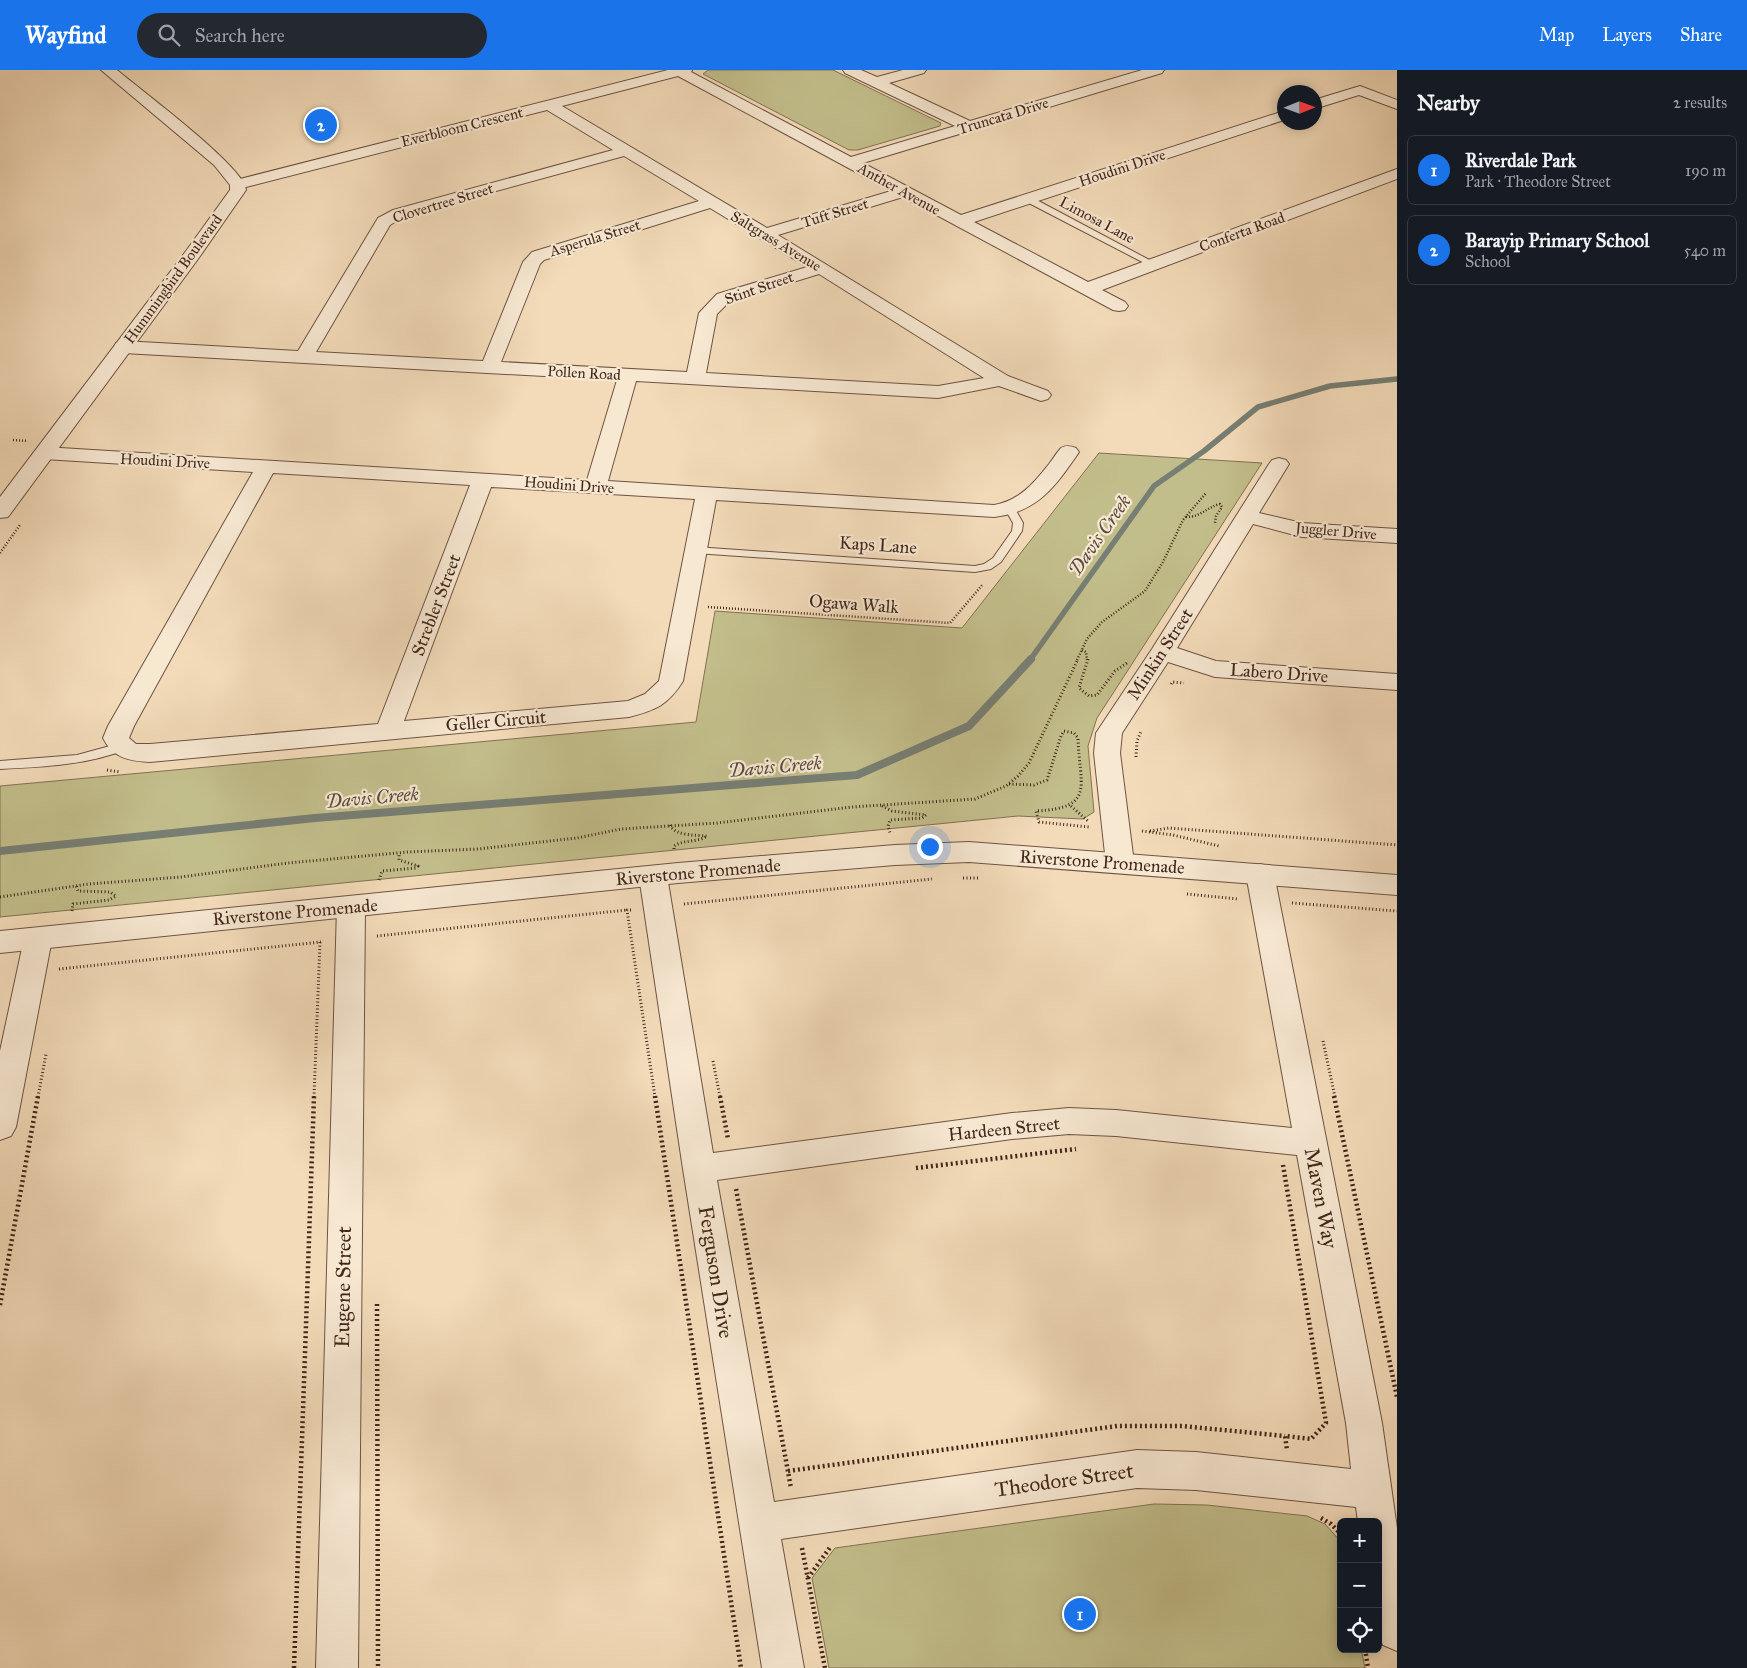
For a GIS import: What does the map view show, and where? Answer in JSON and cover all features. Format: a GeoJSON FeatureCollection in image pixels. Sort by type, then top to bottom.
{"type":"FeatureCollection","features":[{"type":"Feature","properties":{"kind":"street"},"geometry":{"type":"LineString","coordinates":[[108,70],[219,162],[238,184]]}},
{"type":"Feature","properties":{"kind":"street"},"geometry":{"type":"LineString","coordinates":[[850,70],[968,126]]}},
{"type":"Feature","properties":{"kind":"street"},"geometry":{"type":"LineString","coordinates":[[876,82],[918,70]]}},
{"type":"Feature","properties":{"kind":"street","name":"Truncata Drive"},"geometry":{"type":"LineString","coordinates":[[850,162],[1157,70]]}},
{"type":"Feature","properties":{"kind":"street","name":"Everbloom Crescent"},"geometry":{"type":"LineString","coordinates":[[238,184],[682,71]]}},
{"type":"Feature","properties":{"kind":"street","name":"Anther Avenue"},"geometry":{"type":"LineString","coordinates":[[682,71],[1119,306]]}},
{"type":"Feature","properties":{"kind":"street"},"geometry":{"type":"LineString","coordinates":[[613,77],[627,84]]}},
{"type":"Feature","properties":{"kind":"street"},"geometry":{"type":"LineString","coordinates":[[1322,102],[1360,90],[1397,105]]}},
{"type":"Feature","properties":{"kind":"street","name":"Saltgrass Avenue"},"geometry":{"type":"LineString","coordinates":[[550,105],[711,203],[766,234],[1001,380]]}},
{"type":"Feature","properties":{"kind":"street","name":"Houdini Drive"},"geometry":{"type":"LineString","coordinates":[[960,221],[1277,117]]}},
{"type":"Feature","properties":{"kind":"street","name":"Clovertree Street"},"geometry":{"type":"LineString","coordinates":[[303,358],[384,222],[390,217],[626,151]]}},
{"type":"Feature","properties":{"kind":"street","name":"Conferta Road"},"geometry":{"type":"LineString","coordinates":[[1087,289],[1397,174]]}},
{"type":"Feature","properties":{"kind":"street","name":"Hummingbird Boulevard"},"geometry":{"type":"LineString","coordinates":[[0,512],[36,447],[123,347],[198,247],[238,190],[238,184]]}},
{"type":"Feature","properties":{"kind":"street","name":"Tuft Street"},"geometry":{"type":"LineString","coordinates":[[766,234],[904,192]]}},
{"type":"Feature","properties":{"kind":"street","name":"Asperula Street"},"geometry":{"type":"LineString","coordinates":[[490,367],[532,262],[538,256],[711,203]]}},
{"type":"Feature","properties":{"kind":"street"},"geometry":{"type":"LineString","coordinates":[[1299,210],[1316,218]]}},
{"type":"Feature","properties":{"kind":"street","name":"Stint Street"},"geometry":{"type":"LineString","coordinates":[[695,378],[708,313],[715,304],[723,298],[821,268]]}},
{"type":"Feature","properties":{"kind":"street","name":"Pollen Road"},"geometry":{"type":"LineString","coordinates":[[123,347],[938,392],[1001,380]]}},
{"type":"Feature","properties":{"kind":"street"},"geometry":{"type":"LineString","coordinates":[[596,486],[628,375]]}},
{"type":"Feature","properties":{"kind":"street"},"geometry":{"type":"LineString","coordinates":[[1001,380],[1041,395]]}},
{"type":"Feature","properties":{"kind":"street","name":"Houdini Drive"},"geometry":{"type":"LineString","coordinates":[[36,447],[266,467],[994,511],[1010,509],[1031,498],[1069,452]]}},
{"type":"Feature","properties":{"kind":"street","name":"Minkin Street"},"geometry":{"type":"LineString","coordinates":[[1120,863],[1108,744],[1114,723],[1163,652],[1279,464]]}},
{"type":"Feature","properties":{"kind":"street"},"geometry":{"type":"LineString","coordinates":[[121,747],[116,738],[121,726],[266,467]]}},
{"type":"Feature","properties":{"kind":"street","name":"Strebler Street"},"geometry":{"type":"LineString","coordinates":[[388,730],[483,480]]}},
{"type":"Feature","properties":{"kind":"street","name":"Geller Circuit"},"geometry":{"type":"LineString","coordinates":[[121,747],[134,752],[150,753],[388,730],[629,710],[642,706],[656,699],[665,691],[671,681],[707,494]]}},
{"type":"Feature","properties":{"kind":"street","name":"Juggler Drive"},"geometry":{"type":"LineString","coordinates":[[1246,516],[1302,530],[1397,536]]}},
{"type":"Feature","properties":{"kind":"street","name":"Labero Drive"},"geometry":{"type":"LineString","coordinates":[[1163,652],[1215,669],[1397,682]]}},
{"type":"Feature","properties":{"kind":"street","name":"Riverstone Promenade"},"geometry":{"type":"LineString","coordinates":[[0,942],[38,938],[355,934],[666,875],[895,855],[969,852],[1120,863],[1259,897],[1397,885]]}},
{"type":"Feature","properties":{"kind":"street","name":"Ferguson Drive"},"geometry":{"type":"LineString","coordinates":[[666,875],[699,1169],[783,1668]]}},
{"type":"Feature","properties":{"kind":"street","name":"Maven Way"},"geometry":{"type":"LineString","coordinates":[[1259,897],[1310,1143],[1364,1423],[1375,1506]]}},
{"type":"Feature","properties":{"kind":"street","name":"Eugene Street"},"geometry":{"type":"LineString","coordinates":[[337,1668],[355,934]]}},
{"type":"Feature","properties":{"kind":"street"},"geometry":{"type":"LineString","coordinates":[[0,1127],[45,975],[38,938]]}},
{"type":"Feature","properties":{"kind":"street","name":"Hardeen Street"},"geometry":{"type":"LineString","coordinates":[[699,1169],[1012,1126],[1069,1121],[1116,1123],[1278,1158],[1310,1143]]}},
{"type":"Feature","properties":{"kind":"street","name":"Theodore Street"},"geometry":{"type":"LineString","coordinates":[[758,1524],[1137,1469],[1166,1469],[1292,1480],[1375,1506]]}},
{"type":"Feature","properties":{"kind":"street"},"geometry":{"type":"LineString","coordinates":[[1382,1551],[1397,1632]]}},
{"type":"Feature","properties":{"kind":"lane","name":"Limosa Lane"},"geometry":{"type":"LineString","coordinates":[[1028,199],[1153,264]]}},
{"type":"Feature","properties":{"kind":"lane","name":"Kaps Lane"},"geometry":{"type":"LineString","coordinates":[[695,550],[975,569],[987,567],[997,560],[1018,531],[1018,523],[1010,509]]}},
{"type":"Feature","properties":{"kind":"lane"},"geometry":{"type":"LineString","coordinates":[[0,765],[85,758],[121,747]]}},
{"type":"Feature","properties":{"kind":"path"},"geometry":{"type":"LineString","coordinates":[[23,448],[36,447]]}},
{"type":"Feature","properties":{"kind":"path"},"geometry":{"type":"LineString","coordinates":[[0,897],[89,884],[181,876],[288,863],[408,852],[498,847],[578,838],[621,829],[670,824],[717,823],[881,805],[975,798],[994,794],[1021,774],[1029,763],[1087,639],[1102,622],[1145,591],[1163,562],[1183,520],[1206,493]]}},
{"type":"Feature","properties":{"kind":"path","name":"Ogawa Walk"},"geometry":{"type":"LineString","coordinates":[[685,605],[950,623],[986,580],[975,569]]}},
{"type":"Feature","properties":{"kind":"path"},"geometry":{"type":"LineString","coordinates":[[1082,650],[1088,656],[1079,688],[1089,696],[1097,695],[1120,664],[1126,662],[1173,680]]}},
{"type":"Feature","properties":{"kind":"path"},"geometry":{"type":"LineString","coordinates":[[1167,690],[1172,682],[1192,683]]}},
{"type":"Feature","properties":{"kind":"path"},"geometry":{"type":"LineString","coordinates":[[1136,762],[1137,741],[1143,728]]}},
{"type":"Feature","properties":{"kind":"path"},"geometry":{"type":"LineString","coordinates":[[1009,784],[1031,786],[1041,784],[1047,780],[1061,736],[1064,732],[1074,733],[1078,738],[1081,787],[1079,798],[1071,806],[1058,811],[1036,811],[1038,822],[1095,828],[1071,806]]}},
{"type":"Feature","properties":{"kind":"path"},"geometry":{"type":"LineString","coordinates":[[881,805],[892,811],[926,815],[922,818],[890,820],[888,826],[895,855]]}},
{"type":"Feature","properties":{"kind":"path"},"geometry":{"type":"LineString","coordinates":[[1144,823],[1145,832]]}},
{"type":"Feature","properties":{"kind":"path"},"geometry":{"type":"LineString","coordinates":[[666,875],[674,846],[681,840],[698,840],[707,836],[678,832],[672,829],[670,824]]}},
{"type":"Feature","properties":{"kind":"path"},"geometry":{"type":"LineString","coordinates":[[1145,832],[1169,828],[1397,846]]}},
{"type":"Feature","properties":{"kind":"path"},"geometry":{"type":"LineString","coordinates":[[1145,832],[1173,835],[1225,847]]}},
{"type":"Feature","properties":{"kind":"path"},"geometry":{"type":"LineString","coordinates":[[1180,894],[1259,897],[1397,911]]}},
{"type":"Feature","properties":{"kind":"path"},"geometry":{"type":"LineString","coordinates":[[1259,897],[1297,912]]}},
{"type":"Feature","properties":{"kind":"path"},"geometry":{"type":"LineString","coordinates":[[45,975],[61,969],[355,934],[627,910]]}},
{"type":"Feature","properties":{"kind":"path"},"geometry":{"type":"LineString","coordinates":[[294,1668],[355,934]]}},
{"type":"Feature","properties":{"kind":"path"},"geometry":{"type":"LineString","coordinates":[[45,975],[61,969]]}},
{"type":"Feature","properties":{"kind":"path"},"geometry":{"type":"LineString","coordinates":[[1321,1033],[1397,1397]]}},
{"type":"Feature","properties":{"kind":"path"},"geometry":{"type":"LineString","coordinates":[[0,1305],[46,1053]]}},
{"type":"Feature","properties":{"kind":"path"},"geometry":{"type":"LineString","coordinates":[[913,1168],[1082,1149]]}},
{"type":"Feature","properties":{"kind":"path"},"geometry":{"type":"LineString","coordinates":[[788,1471],[1117,1426],[1182,1426],[1311,1439],[1326,1423],[1278,1158]]}},
{"type":"Feature","properties":{"kind":"path"},"geometry":{"type":"LineString","coordinates":[[746,1189],[737,1191],[825,1668]]}},
{"type":"Feature","properties":{"kind":"path"},"geometry":{"type":"LineString","coordinates":[[377,1294],[378,1668]]}},
{"type":"Feature","properties":{"kind":"path"},"geometry":{"type":"LineString","coordinates":[[1285,1436],[1292,1480]]}},
{"type":"Feature","properties":{"kind":"path"},"geometry":{"type":"LineString","coordinates":[[1317,1516],[1337,1530]]}},
{"type":"Feature","properties":{"kind":"path"},"geometry":{"type":"LineString","coordinates":[[808,1578],[831,1545],[841,1543]]}},
{"type":"Feature","properties":{"kind":"path"},"geometry":{"type":"LineString","coordinates":[[1366,1653],[1368,1668]]}},
{"type":"Feature","properties":{"kind":"shaded area"},"geometry":{"type":"Polygon","coordinates":[[[708,70],[833,70],[941,123],[940,126],[858,150],[849,150],[703,74],[708,70]]]}},
{"type":"Feature","properties":{"kind":"shaded area"},"geometry":{"type":"Polygon","coordinates":[[[1099,453],[1262,463],[1097,718],[1088,746],[1094,812],[1083,819],[1018,816],[0,917],[0,786],[696,722],[715,611],[962,628],[1099,453]]]}},
{"type":"Feature","properties":{"kind":"shaded area"},"geometry":{"type":"Polygon","coordinates":[[[1154,1504],[1207,1505],[1307,1516],[1325,1524],[1337,1538],[1337,1653],[1362,1653],[1365,1668],[829,1668],[812,1578],[835,1548],[1154,1504]]]}},
{"type":"Feature","properties":{"kind":"waterway","name":"Davis Creek"},"geometry":{"type":"LineString","coordinates":[[1030,660],[1154,486],[1204,451],[1258,407],[1330,386],[1397,379]]}},
{"type":"Feature","properties":{"kind":"waterway","name":"Davis Creek"},"geometry":{"type":"LineString","coordinates":[[0,851],[315,818],[857,775],[969,726],[1031,659]]}},
{"type":"Feature","properties":{"kind":"place","name":"Barayip Primary School"},"geometry":{"type":"Point","coordinates":[321,125]}},
{"type":"Feature","properties":{"kind":"place","name":"Riverdale Park"},"geometry":{"type":"Point","coordinates":[1080,1614]}}]}
